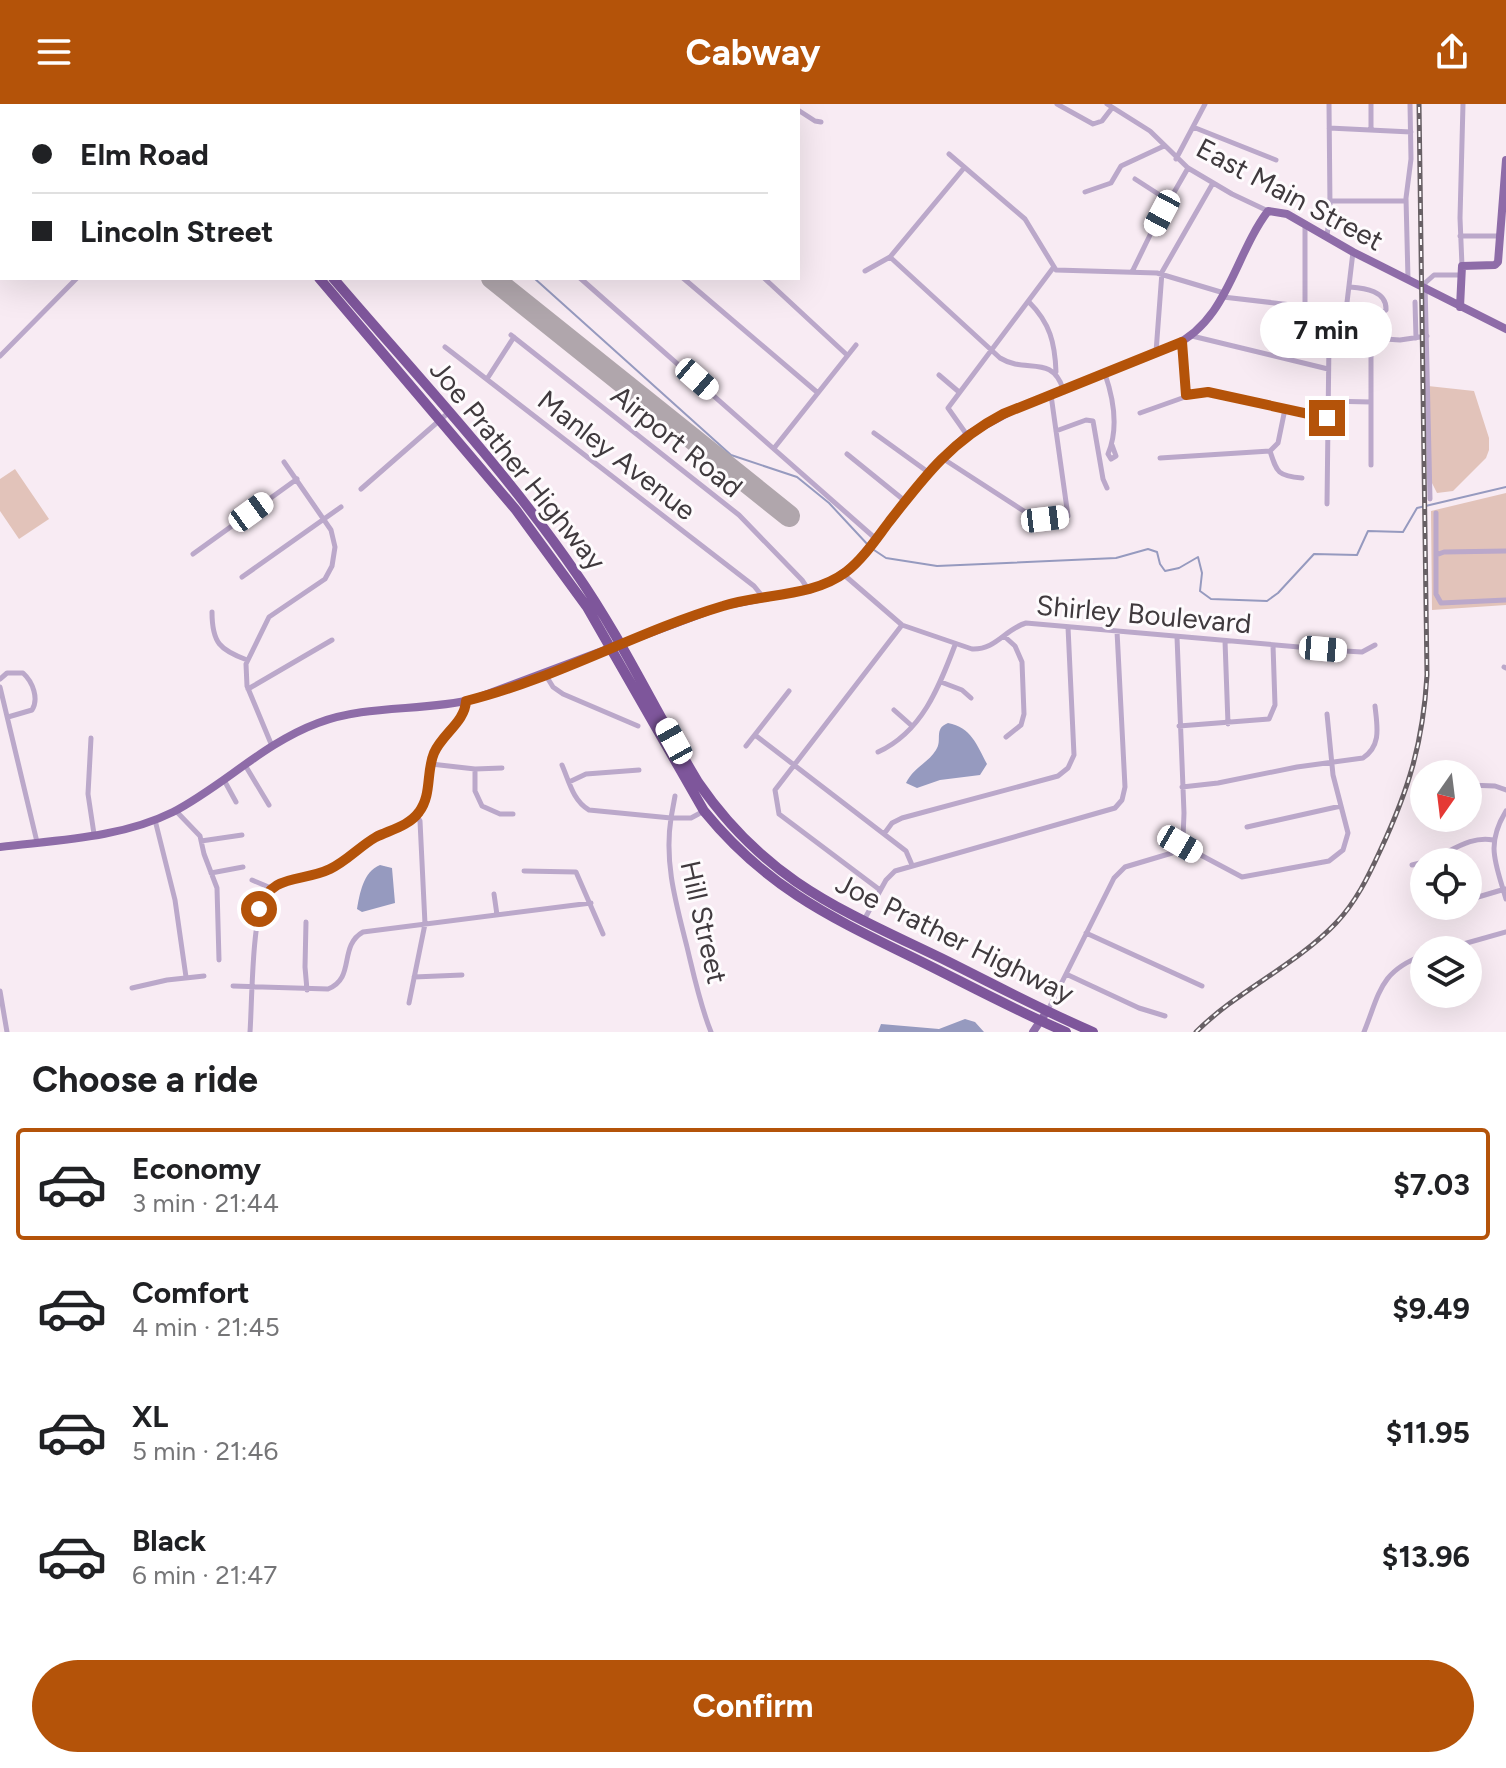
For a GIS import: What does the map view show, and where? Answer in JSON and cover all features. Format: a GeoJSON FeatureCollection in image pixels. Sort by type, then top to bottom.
{"type":"FeatureCollection","features":[{"type":"Feature","properties":{"kind":"highway","name":"Joe Prather Highway"},"geometry":{"type":"LineString","coordinates":[[321,280],[559,548],[688,766],[708,807],[743,855],[797,897],[1042,1025],[1066,1032]]}},
{"type":"Feature","properties":{"kind":"highway","name":"Joe Prather Highway"},"geometry":{"type":"LineString","coordinates":[[335,280],[444,416]]}},
{"type":"Feature","properties":{"kind":"highway","name":"Joe Prather Highway"},"geometry":{"type":"LineString","coordinates":[[708,807],[776,869],[817,897],[1093,1032]]}},
{"type":"Feature","properties":{"kind":"main road"},"geometry":{"type":"LineString","coordinates":[[1460,307],[1461,270],[1498,262],[1506,160]]}},
{"type":"Feature","properties":{"kind":"main road"},"geometry":{"type":"LineString","coordinates":[[0,847],[121,830],[155,820],[176,811],[273,747],[311,726],[342,715],[466,701],[722,606],[808,589],[843,574],[866,551],[928,472],[967,435],[1003,414],[1192,336],[1208,321],[1224,295],[1268,211]]}},
{"type":"Feature","properties":{"kind":"main road","name":"East Main Street"},"geometry":{"type":"LineString","coordinates":[[1268,211],[1284,213],[1353,252],[1506,329]]}},
{"type":"Feature","properties":{"kind":"main road"},"geometry":{"type":"LineString","coordinates":[[1033,1032],[1042,1025],[1047,1011]]}},
{"type":"Feature","properties":{"kind":"street"},"geometry":{"type":"LineString","coordinates":[[1057,104],[1093,124],[1102,121],[1109,106]]}},
{"type":"Feature","properties":{"kind":"street"},"geometry":{"type":"LineString","coordinates":[[1176,159],[1205,104]]}},
{"type":"Feature","properties":{"kind":"street"},"geometry":{"type":"LineString","coordinates":[[1327,237],[1329,104]]}},
{"type":"Feature","properties":{"kind":"street"},"geometry":{"type":"LineString","coordinates":[[1371,104],[1371,130]]}},
{"type":"Feature","properties":{"kind":"street"},"geometry":{"type":"LineString","coordinates":[[1408,280],[1406,201],[1410,104]]}},
{"type":"Feature","properties":{"kind":"street"},"geometry":{"type":"LineString","coordinates":[[1430,499],[1424,288],[1432,276],[1461,270],[1463,104]]}},
{"type":"Feature","properties":{"kind":"street","name":"East Main Street"},"geometry":{"type":"LineString","coordinates":[[1109,106],[1150,131],[1188,168],[1268,211]]}},
{"type":"Feature","properties":{"kind":"street"},"geometry":{"type":"LineString","coordinates":[[800,111],[821,122]]}},
{"type":"Feature","properties":{"kind":"street"},"geometry":{"type":"LineString","coordinates":[[1193,127],[1276,160]]}},
{"type":"Feature","properties":{"kind":"street"},"geometry":{"type":"LineString","coordinates":[[1329,128],[1411,132]]}},
{"type":"Feature","properties":{"kind":"street"},"geometry":{"type":"LineString","coordinates":[[1085,192],[1113,182],[1121,166],[1164,146]]}},
{"type":"Feature","properties":{"kind":"street"},"geometry":{"type":"LineString","coordinates":[[949,154],[1025,219],[1053,268]]}},
{"type":"Feature","properties":{"kind":"street"},"geometry":{"type":"LineString","coordinates":[[865,271],[890,257],[964,168]]}},
{"type":"Feature","properties":{"kind":"street"},"geometry":{"type":"LineString","coordinates":[[1132,272],[1188,168]]}},
{"type":"Feature","properties":{"kind":"street"},"geometry":{"type":"LineString","coordinates":[[1135,179],[1169,201]]}},
{"type":"Feature","properties":{"kind":"street"},"geometry":{"type":"LineString","coordinates":[[1156,353],[1161,274],[1213,183]]}},
{"type":"Feature","properties":{"kind":"street"},"geometry":{"type":"LineString","coordinates":[[1329,201],[1406,201]]}},
{"type":"Feature","properties":{"kind":"street"},"geometry":{"type":"LineString","coordinates":[[1305,224],[1305,307]]}},
{"type":"Feature","properties":{"kind":"street"},"geometry":{"type":"LineString","coordinates":[[1460,236],[1500,236]]}},
{"type":"Feature","properties":{"kind":"street"},"geometry":{"type":"LineString","coordinates":[[1343,336],[1353,252]]}},
{"type":"Feature","properties":{"kind":"street"},"geometry":{"type":"LineString","coordinates":[[890,257],[991,351],[1009,363],[1056,372]]}},
{"type":"Feature","properties":{"kind":"street"},"geometry":{"type":"LineString","coordinates":[[1495,265],[1506,266]]}},
{"type":"Feature","properties":{"kind":"street"},"geometry":{"type":"LineString","coordinates":[[1053,268],[1161,274],[1224,295],[1371,314],[1384,311],[1384,298],[1378,293],[1350,287]]}},
{"type":"Feature","properties":{"kind":"street"},"geometry":{"type":"LineString","coordinates":[[967,435],[947,411],[1053,268]]}},
{"type":"Feature","properties":{"kind":"street"},"geometry":{"type":"LineString","coordinates":[[0,356],[75,280]]}},
{"type":"Feature","properties":{"kind":"street"},"geometry":{"type":"LineString","coordinates":[[685,280],[818,393]]}},
{"type":"Feature","properties":{"kind":"street"},"geometry":{"type":"LineString","coordinates":[[766,280],[847,355]]}},
{"type":"Feature","properties":{"kind":"street"},"geometry":{"type":"LineString","coordinates":[[589,281],[775,447],[874,541]]}},
{"type":"Feature","properties":{"kind":"street"},"geometry":{"type":"LineString","coordinates":[[1029,302],[1052,334],[1056,372],[1063,389]]}},
{"type":"Feature","properties":{"kind":"street"},"geometry":{"type":"LineString","coordinates":[[1415,302],[1416,338]]}},
{"type":"Feature","properties":{"kind":"street"},"geometry":{"type":"LineString","coordinates":[[1371,314],[1371,465]]}},
{"type":"Feature","properties":{"kind":"street","name":"Airport Road"},"geometry":{"type":"LineString","coordinates":[[487,379],[512,336],[739,515],[808,589]]}},
{"type":"Feature","properties":{"kind":"street"},"geometry":{"type":"LineString","coordinates":[[1192,336],[1328,369]]}},
{"type":"Feature","properties":{"kind":"street"},"geometry":{"type":"LineString","coordinates":[[1327,504],[1328,344],[1331,339],[1343,336],[1427,336]]}},
{"type":"Feature","properties":{"kind":"street"},"geometry":{"type":"LineString","coordinates":[[1182,342],[1186,395]]}},
{"type":"Feature","properties":{"kind":"street"},"geometry":{"type":"LineString","coordinates":[[775,447],[856,345]]}},
{"type":"Feature","properties":{"kind":"street","name":"Manley Avenue"},"geometry":{"type":"LineString","coordinates":[[445,347],[754,586],[763,597]]}},
{"type":"Feature","properties":{"kind":"street"},"geometry":{"type":"LineString","coordinates":[[1105,373],[1114,403],[1112,445]]}},
{"type":"Feature","properties":{"kind":"street"},"geometry":{"type":"LineString","coordinates":[[939,375],[959,392]]}},
{"type":"Feature","properties":{"kind":"street"},"geometry":{"type":"LineString","coordinates":[[1140,413],[1186,395],[1208,392],[1327,418]]}},
{"type":"Feature","properties":{"kind":"street"},"geometry":{"type":"LineString","coordinates":[[942,457],[1033,517],[1068,516],[1051,394]]}},
{"type":"Feature","properties":{"kind":"street"},"geometry":{"type":"LineString","coordinates":[[1326,401],[1371,402]]}},
{"type":"Feature","properties":{"kind":"street"},"geometry":{"type":"LineString","coordinates":[[1160,458],[1270,451],[1278,443],[1285,409]]}},
{"type":"Feature","properties":{"kind":"street"},"geometry":{"type":"LineString","coordinates":[[361,489],[444,416]]}},
{"type":"Feature","properties":{"kind":"street"},"geometry":{"type":"LineString","coordinates":[[1056,431],[1083,421],[1093,421],[1107,488]]}},
{"type":"Feature","properties":{"kind":"street"},"geometry":{"type":"LineString","coordinates":[[874,433],[928,472]]}},
{"type":"Feature","properties":{"kind":"street"},"geometry":{"type":"LineString","coordinates":[[1270,451],[1279,473],[1286,477],[1302,478]]}},
{"type":"Feature","properties":{"kind":"street"},"geometry":{"type":"LineString","coordinates":[[847,454],[905,501]]}},
{"type":"Feature","properties":{"kind":"street"},"geometry":{"type":"LineString","coordinates":[[273,747],[248,689],[245,672],[247,660],[269,617],[313,590],[328,575],[335,547],[333,534],[324,519],[284,462]]}},
{"type":"Feature","properties":{"kind":"street"},"geometry":{"type":"LineString","coordinates":[[193,554],[297,479]]}},
{"type":"Feature","properties":{"kind":"street"},"geometry":{"type":"LineString","coordinates":[[242,577],[341,507]]}},
{"type":"Feature","properties":{"kind":"street"},"geometry":{"type":"LineString","coordinates":[[1436,513],[1436,594],[1441,603],[1506,600]]}},
{"type":"Feature","properties":{"kind":"street"},"geometry":{"type":"LineString","coordinates":[[1436,555],[1444,552],[1506,551]]}},
{"type":"Feature","properties":{"kind":"street","name":"Shirley Boulevard"},"geometry":{"type":"LineString","coordinates":[[843,574],[902,625],[955,645],[983,650],[995,645],[1017,625],[1026,623],[1362,652],[1375,645]]}},
{"type":"Feature","properties":{"kind":"street"},"geometry":{"type":"LineString","coordinates":[[212,612],[218,644],[247,660]]}},
{"type":"Feature","properties":{"kind":"street"},"geometry":{"type":"LineString","coordinates":[[880,890],[779,814],[775,790],[902,625]]}},
{"type":"Feature","properties":{"kind":"street"},"geometry":{"type":"LineString","coordinates":[[884,834],[892,823],[902,818],[1058,776],[1068,768],[1074,755],[1068,627]]}},
{"type":"Feature","properties":{"kind":"street"},"geometry":{"type":"LineString","coordinates":[[863,921],[895,871],[1115,808],[1122,800],[1125,787],[1117,631]]}},
{"type":"Feature","properties":{"kind":"street"},"geometry":{"type":"LineString","coordinates":[[1004,636],[1015,646],[1022,662],[1024,714],[1021,725],[1006,737]]}},
{"type":"Feature","properties":{"kind":"street"},"geometry":{"type":"LineString","coordinates":[[1047,1011],[1118,872],[1125,867],[1167,856],[1180,844],[1184,831],[1177,637]]}},
{"type":"Feature","properties":{"kind":"street"},"geometry":{"type":"LineString","coordinates":[[248,689],[332,640]]}},
{"type":"Feature","properties":{"kind":"street"},"geometry":{"type":"LineString","coordinates":[[1225,640],[1228,724]]}},
{"type":"Feature","properties":{"kind":"street"},"geometry":{"type":"LineString","coordinates":[[878,752],[894,744],[932,700],[955,645]]}},
{"type":"Feature","properties":{"kind":"street"},"geometry":{"type":"LineString","coordinates":[[1179,726],[1264,721],[1274,714],[1273,645]]}},
{"type":"Feature","properties":{"kind":"street"},"geometry":{"type":"LineString","coordinates":[[0,679],[7,673],[23,673],[33,687],[35,699],[32,710],[8,717]]}},
{"type":"Feature","properties":{"kind":"street"},"geometry":{"type":"LineString","coordinates":[[545,674],[553,687],[563,694],[638,726]]}},
{"type":"Feature","properties":{"kind":"street"},"geometry":{"type":"LineString","coordinates":[[941,682],[962,690],[971,698]]}},
{"type":"Feature","properties":{"kind":"street"},"geometry":{"type":"LineString","coordinates":[[0,687],[37,842]]}},
{"type":"Feature","properties":{"kind":"street"},"geometry":{"type":"LineString","coordinates":[[746,746],[789,691]]}},
{"type":"Feature","properties":{"kind":"street"},"geometry":{"type":"LineString","coordinates":[[250,1032],[258,914],[263,900],[271,888],[330,869],[370,841],[416,815],[426,797],[435,750],[465,709],[466,701]]}},
{"type":"Feature","properties":{"kind":"street"},"geometry":{"type":"LineString","coordinates":[[1182,787],[1357,760],[1371,752],[1378,736],[1375,706]]}},
{"type":"Feature","properties":{"kind":"street"},"geometry":{"type":"LineString","coordinates":[[894,710],[912,726]]}},
{"type":"Feature","properties":{"kind":"street"},"geometry":{"type":"LineString","coordinates":[[1180,844],[1242,877],[1329,861],[1339,854],[1347,842],[1348,833],[1332,763],[1327,714]]}},
{"type":"Feature","properties":{"kind":"street"},"geometry":{"type":"LineString","coordinates":[[755,735],[906,851],[912,865]]}},
{"type":"Feature","properties":{"kind":"street"},"geometry":{"type":"LineString","coordinates":[[91,738],[88,794],[94,834]]}},
{"type":"Feature","properties":{"kind":"street"},"geometry":{"type":"LineString","coordinates":[[431,764],[475,769],[502,768]]}},
{"type":"Feature","properties":{"kind":"street"},"geometry":{"type":"LineString","coordinates":[[245,765],[269,805]]}},
{"type":"Feature","properties":{"kind":"street"},"geometry":{"type":"LineString","coordinates":[[562,765],[581,805],[589,810],[671,818],[675,796]]}},
{"type":"Feature","properties":{"kind":"street"},"geometry":{"type":"LineString","coordinates":[[475,769],[475,791],[482,806],[500,814],[513,814]]}},
{"type":"Feature","properties":{"kind":"street"},"geometry":{"type":"LineString","coordinates":[[569,782],[586,774],[639,770]]}},
{"type":"Feature","properties":{"kind":"street"},"geometry":{"type":"LineString","coordinates":[[224,780],[236,802]]}},
{"type":"Feature","properties":{"kind":"street"},"geometry":{"type":"LineString","coordinates":[[1482,786],[1506,790]]}},
{"type":"Feature","properties":{"kind":"street"},"geometry":{"type":"LineString","coordinates":[[1247,827],[1341,806]]}},
{"type":"Feature","properties":{"kind":"street","name":"Hill Street"},"geometry":{"type":"LineString","coordinates":[[708,807],[691,818],[671,818],[667,855],[672,888],[711,1032]]}},
{"type":"Feature","properties":{"kind":"street"},"geometry":{"type":"LineString","coordinates":[[176,811],[195,828],[217,888],[219,960]]}},
{"type":"Feature","properties":{"kind":"street"},"geometry":{"type":"LineString","coordinates":[[1506,811],[1493,840],[1506,899]]}},
{"type":"Feature","properties":{"kind":"street"},"geometry":{"type":"LineString","coordinates":[[409,1003],[425,924],[420,821],[416,815]]}},
{"type":"Feature","properties":{"kind":"street"},"geometry":{"type":"LineString","coordinates":[[155,820],[175,900],[186,977]]}},
{"type":"Feature","properties":{"kind":"street"},"geometry":{"type":"LineString","coordinates":[[201,841],[242,835]]}},
{"type":"Feature","properties":{"kind":"street"},"geometry":{"type":"LineString","coordinates":[[1454,848],[1483,838],[1493,840]]}},
{"type":"Feature","properties":{"kind":"street"},"geometry":{"type":"LineString","coordinates":[[211,873],[243,867]]}},
{"type":"Feature","properties":{"kind":"street"},"geometry":{"type":"LineString","coordinates":[[524,871],[576,872],[603,934]]}},
{"type":"Feature","properties":{"kind":"street"},"geometry":{"type":"LineString","coordinates":[[252,880],[271,888]]}},
{"type":"Feature","properties":{"kind":"street"},"geometry":{"type":"LineString","coordinates":[[1482,896],[1505,889]]}},
{"type":"Feature","properties":{"kind":"street"},"geometry":{"type":"LineString","coordinates":[[494,894],[497,915]]}},
{"type":"Feature","properties":{"kind":"street"},"geometry":{"type":"LineString","coordinates":[[233,986],[328,989],[339,984],[345,974],[350,946],[359,934],[591,903]]}},
{"type":"Feature","properties":{"kind":"street"},"geometry":{"type":"LineString","coordinates":[[306,922],[307,990]]}},
{"type":"Feature","properties":{"kind":"street"},"geometry":{"type":"LineString","coordinates":[[1482,939],[1506,932]]}},
{"type":"Feature","properties":{"kind":"street"},"geometry":{"type":"LineString","coordinates":[[1086,933],[1202,986]]}},
{"type":"Feature","properties":{"kind":"street"},"geometry":{"type":"LineString","coordinates":[[1364,1032],[1388,975],[1410,960]]}},
{"type":"Feature","properties":{"kind":"street"},"geometry":{"type":"LineString","coordinates":[[1066,974],[1139,1008],[1165,1016]]}},
{"type":"Feature","properties":{"kind":"street"},"geometry":{"type":"LineString","coordinates":[[414,977],[462,975]]}},
{"type":"Feature","properties":{"kind":"street"},"geometry":{"type":"LineString","coordinates":[[132,988],[204,976]]}},
{"type":"Feature","properties":{"kind":"street"},"geometry":{"type":"LineString","coordinates":[[0,991],[7,1032]]}},
{"type":"Feature","properties":{"kind":"shaded area"},"geometry":{"type":"Polygon","coordinates":[[[1428,386],[1474,391],[1489,438],[1486,458],[1453,491],[1437,493],[1430,479],[1428,386]]]}},
{"type":"Feature","properties":{"kind":"shaded area"},"geometry":{"type":"Polygon","coordinates":[[[15,469],[49,519],[19,539],[0,511],[0,479],[15,469]]]}},
{"type":"Feature","properties":{"kind":"shaded area"},"geometry":{"type":"Polygon","coordinates":[[[1506,493],[1506,605],[1432,610],[1431,511],[1506,493]]]}},
{"type":"Feature","properties":{"kind":"water"},"geometry":{"type":"Polygon","coordinates":[[[948,723],[962,728],[976,744],[987,764],[980,775],[940,780],[917,788],[906,783],[936,750],[939,732],[948,723]]]}},
{"type":"Feature","properties":{"kind":"water"},"geometry":{"type":"Polygon","coordinates":[[[380,865],[392,868],[395,903],[362,912],[357,909],[363,884],[374,868],[380,865]]]}},
{"type":"Feature","properties":{"kind":"water"},"geometry":{"type":"Polygon","coordinates":[[[965,1019],[975,1022],[984,1032],[878,1032],[881,1024],[939,1029],[965,1019]]]}},
{"type":"Feature","properties":{"kind":"waterway"},"geometry":{"type":"LineString","coordinates":[[536,280],[731,455],[797,477],[829,503],[869,546]]}},
{"type":"Feature","properties":{"kind":"waterway"},"geometry":{"type":"LineString","coordinates":[[874,550],[886,558],[937,566],[1116,558],[1148,549],[1157,552],[1165,571],[1179,568],[1198,557],[1202,573],[1200,591],[1211,599],[1267,601],[1314,554],[1357,555],[1368,531],[1403,532],[1417,508],[1506,487]]}},
{"type":"Feature","properties":{"kind":"runway"},"geometry":{"type":"LineString","coordinates":[[494,280],[789,516]]}},
{"type":"Feature","properties":{"kind":"railway"},"geometry":{"type":"LineString","coordinates":[[1196,1032],[1230,1003],[1320,938],[1350,907],[1390,828],[1413,765],[1427,675],[1419,104]]}},
{"type":"Feature","properties":{"kind":"route"},"geometry":{"type":"LineString","coordinates":[[259,909],[275,885],[330,869],[370,841],[418,814],[426,797],[435,750],[465,709],[466,701],[493,694],[722,606],[811,589],[836,579],[857,563],[945,454],[980,426],[1003,414],[1182,342],[1186,395],[1208,392],[1327,418]]}}]}
